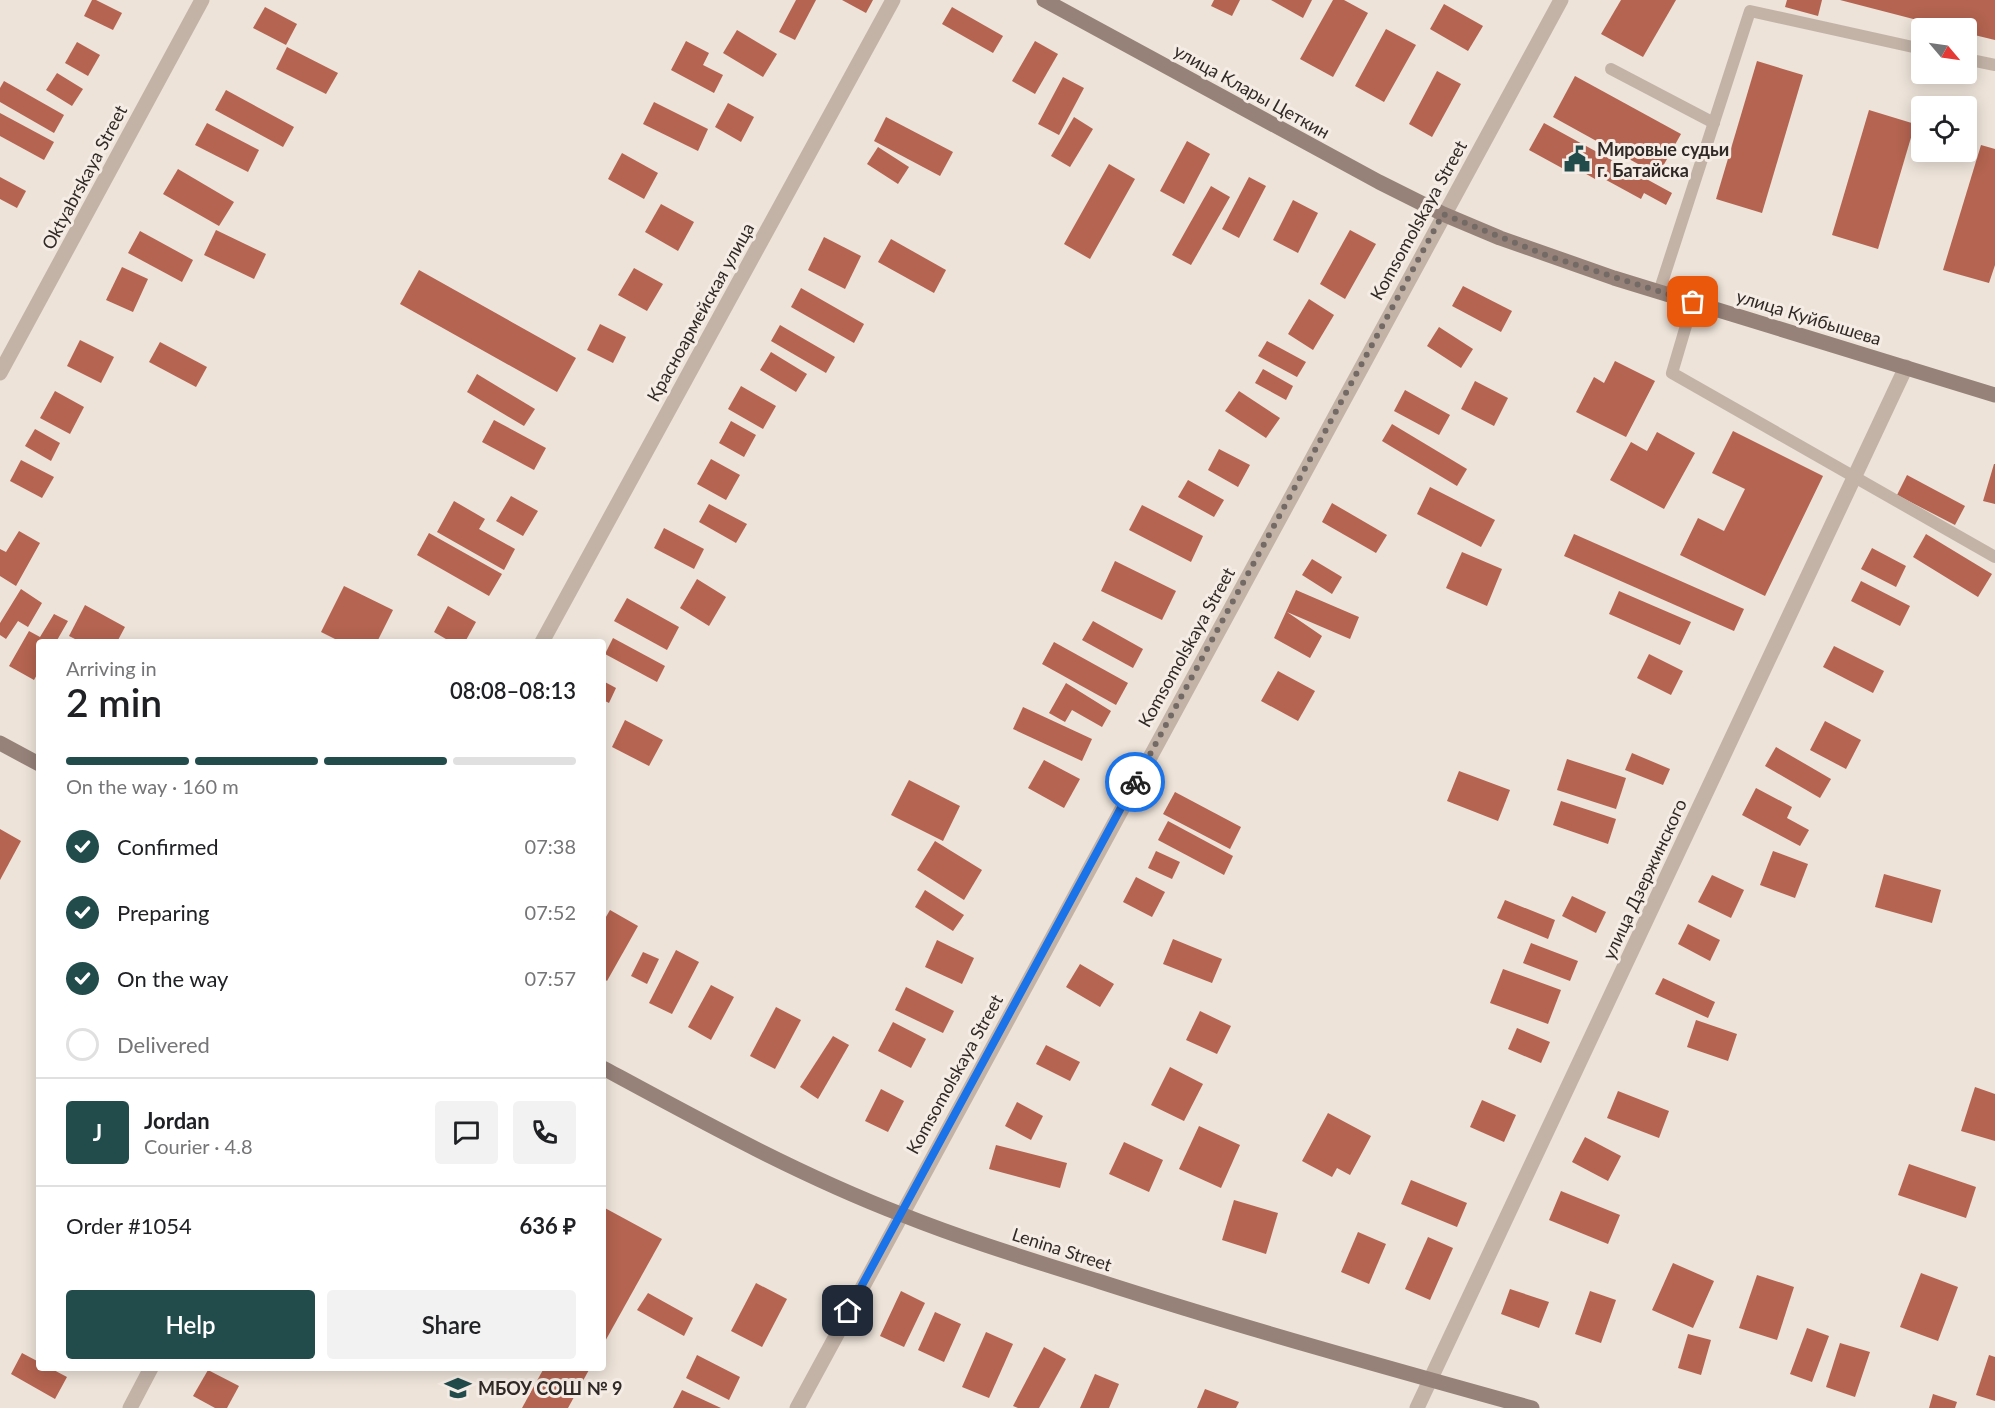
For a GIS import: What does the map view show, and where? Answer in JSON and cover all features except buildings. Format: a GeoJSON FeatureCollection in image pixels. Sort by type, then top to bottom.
{"type":"FeatureCollection","features":[{"type":"Feature","properties":{"kind":"main road","name":"улица Клары Цеткин"},"geometry":{"type":"LineString","coordinates":[[1044,0],[1379,182],[1443,214]]}},
{"type":"Feature","properties":{"kind":"main road","name":"улица Куйбышева"},"geometry":{"type":"LineString","coordinates":[[1443,214],[1548,256],[1995,395]]}},
{"type":"Feature","properties":{"kind":"main road"},"geometry":{"type":"LineString","coordinates":[[0,743],[36,762]]}},
{"type":"Feature","properties":{"kind":"main road","name":"Lenina Street"},"geometry":{"type":"LineString","coordinates":[[606,1070],[723,1132],[900,1215],[966,1239],[1278,1337],[1532,1408]]}},
{"type":"Feature","properties":{"kind":"street","name":"Oktyabrskaya Street"},"geometry":{"type":"LineString","coordinates":[[0,373],[201,0]]}},
{"type":"Feature","properties":{"kind":"street","name":"Красноармейская улица"},"geometry":{"type":"LineString","coordinates":[[544,639],[893,0]]}},
{"type":"Feature","properties":{"kind":"street","name":"Komsomolskaya Street"},"geometry":{"type":"LineString","coordinates":[[796,1408],[1561,0]]}},
{"type":"Feature","properties":{"kind":"street","name":"улица Дзержинского"},"geometry":{"type":"LineString","coordinates":[[1417,1408],[1906,367]]}},
{"type":"Feature","properties":{"kind":"street"},"geometry":{"type":"LineString","coordinates":[[130,1408],[149,1371]]}},
{"type":"Feature","properties":{"kind":"lane"},"geometry":{"type":"LineString","coordinates":[[1659,292],[1752,5],[1911,46]]}},
{"type":"Feature","properties":{"kind":"lane"},"geometry":{"type":"LineString","coordinates":[[1977,61],[1995,65]]}},
{"type":"Feature","properties":{"kind":"lane"},"geometry":{"type":"LineString","coordinates":[[1611,69],[1714,123]]}},
{"type":"Feature","properties":{"kind":"lane"},"geometry":{"type":"LineString","coordinates":[[1693,302],[1672,373],[1995,557]]}},
{"type":"Feature","properties":{"kind":"way so far"},"geometry":{"type":"LineString","coordinates":[[1135,782],[1443,214],[1548,256],[1693,302]]}},
{"type":"Feature","properties":{"kind":"place","name":"Мировые судьи г. Батайска"},"geometry":{"type":"Point","coordinates":[1577,159]}},
{"type":"Feature","properties":{"kind":"place","name":"МБОУ СОШ № 9"},"geometry":{"type":"Point","coordinates":[458,1388]}},
{"type":"Feature","properties":{"kind":"route"},"geometry":{"type":"LineString","coordinates":[[848,1311],[1135,782]]}}]}
